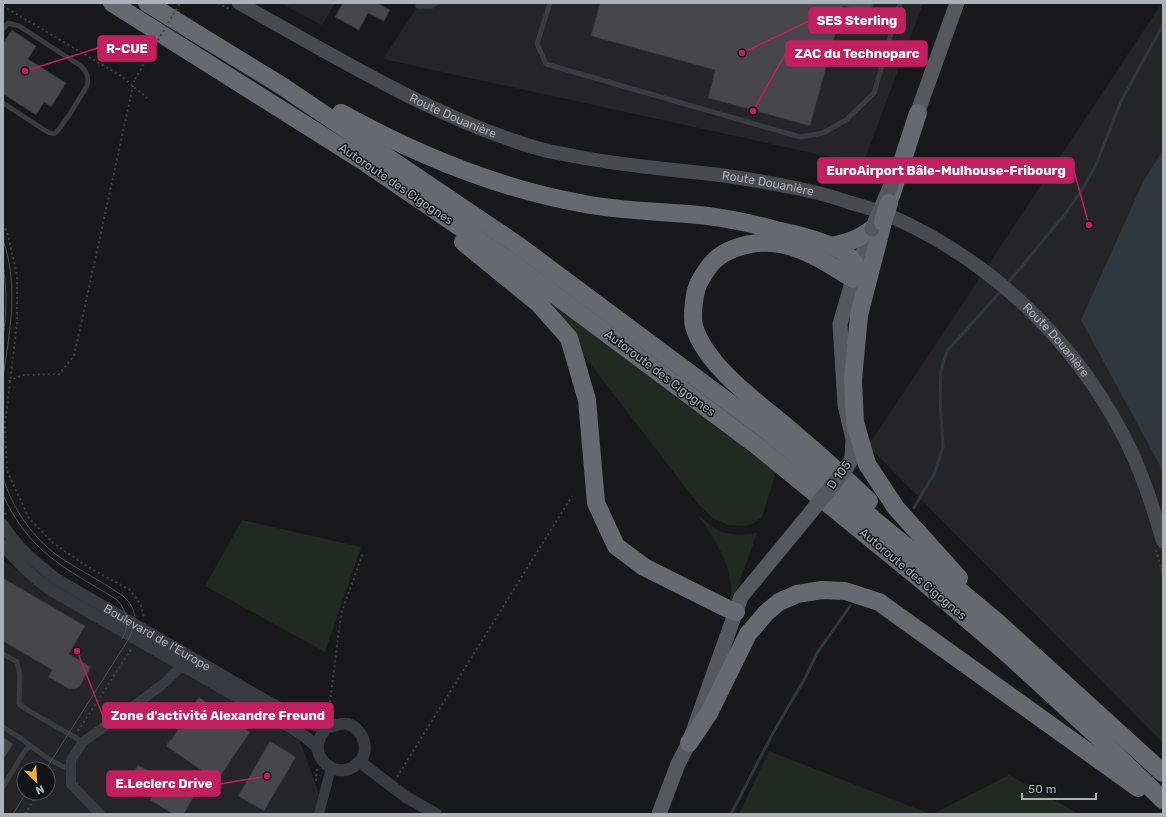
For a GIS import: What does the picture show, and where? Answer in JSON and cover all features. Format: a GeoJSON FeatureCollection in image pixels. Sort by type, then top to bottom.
{"type":"FeatureCollection","features":[{"type":"Feature","properties":{"kind":"highway","name":"Autoroute des Cigognes"},"geometry":{"type":"LineString","coordinates":[[112,3],[366,163],[511,262],[756,444],[919,578],[1010,656],[1096,735],[1163,800]]}},
{"type":"Feature","properties":{"kind":"highway","name":"Autoroute des Cigognes"},"geometry":{"type":"LineString","coordinates":[[147,3],[282,86],[519,246],[760,426],[996,621],[1163,773]]}},
{"type":"Feature","properties":{"kind":"highway"},"geometry":{"type":"LineString","coordinates":[[282,86],[307,95],[380,134],[433,158],[506,185],[548,197],[587,205],[637,211],[708,216],[740,222],[790,233],[831,246],[846,254],[854,261],[855,274],[796,247],[781,243],[757,242],[742,245],[726,251],[713,261],[699,282],[695,294],[692,314],[695,327],[704,346],[713,359],[743,390],[824,459],[996,621]]}},
{"type":"Feature","properties":{"kind":"highway"},"geometry":{"type":"LineString","coordinates":[[918,113],[889,203],[878,226],[859,314],[853,380],[855,422],[867,464],[896,508],[996,621]]}},
{"type":"Feature","properties":{"kind":"highway"},"geometry":{"type":"LineString","coordinates":[[366,163],[382,186],[464,243],[539,304],[569,338],[587,400],[596,503],[616,546],[644,567],[726,608],[738,604]]}},
{"type":"Feature","properties":{"kind":"highway"},"geometry":{"type":"LineString","coordinates":[[831,246],[850,242],[878,226]]}},
{"type":"Feature","properties":{"kind":"highway"},"geometry":{"type":"LineString","coordinates":[[689,742],[709,713],[748,634],[766,613],[779,602],[797,594],[822,590],[845,591],[879,602],[1163,806]]}},
{"type":"Feature","properties":{"kind":"main road","name":"Route Douanière"},"geometry":{"type":"LineString","coordinates":[[239,3],[403,93],[475,127],[542,150],[595,160],[722,175],[809,190],[885,213],[930,236],[980,267],[1011,292],[1045,324],[1084,371],[1122,433],[1134,458],[1149,493],[1159,543]]}},
{"type":"Feature","properties":{"kind":"main road","name":"D 105"},"geometry":{"type":"LineString","coordinates":[[659,814],[678,764],[689,742],[738,604],[845,470],[852,458],[853,439],[845,405],[840,324],[855,274],[878,226],[957,3]]}},
{"type":"Feature","properties":{"kind":"street","name":"Boulevard de l'Europe"},"geometry":{"type":"LineString","coordinates":[[3,525],[20,548],[56,579],[281,710],[301,720],[329,726]]}},
{"type":"Feature","properties":{"kind":"street","name":"Boulevard de l'Europe"},"geometry":{"type":"LineString","coordinates":[[3,545],[21,566],[51,590],[295,730],[317,747]]}},
{"type":"Feature","properties":{"kind":"street"},"geometry":{"type":"LineString","coordinates":[[100,814],[71,784],[71,760],[79,739],[161,686],[182,666]]}},
{"type":"Feature","properties":{"kind":"street"},"geometry":{"type":"LineString","coordinates":[[340,723],[348,724],[356,728],[361,734],[365,747],[363,757],[354,767],[346,770],[337,770],[331,768],[321,759],[317,747],[320,735],[329,726],[340,723]]}},
{"type":"Feature","properties":{"kind":"street"},"geometry":{"type":"LineString","coordinates":[[360,762],[406,797],[436,814]]}},
{"type":"Feature","properties":{"kind":"street"},"geometry":{"type":"LineString","coordinates":[[319,814],[331,768]]}},
{"type":"Feature","properties":{"kind":"lane"},"geometry":{"type":"LineString","coordinates":[[418,6],[432,6],[436,3]]}},
{"type":"Feature","properties":{"kind":"lane"},"geometry":{"type":"LineString","coordinates":[[550,3],[537,44],[546,64],[800,137],[823,133],[846,120],[874,93],[900,3]]}},
{"type":"Feature","properties":{"kind":"lane"},"geometry":{"type":"LineString","coordinates":[[3,28],[8,23],[19,26],[81,66],[86,71],[89,81],[57,132],[54,133],[46,131],[3,103]]}},
{"type":"Feature","properties":{"kind":"lane"},"geometry":{"type":"LineString","coordinates":[[3,654],[16,662],[20,676],[20,704],[24,708],[79,739]]}},
{"type":"Feature","properties":{"kind":"lane"},"geometry":{"type":"LineString","coordinates":[[3,727],[21,738],[40,754],[60,766],[71,769]]}},
{"type":"Feature","properties":{"kind":"lane"},"geometry":{"type":"LineString","coordinates":[[3,787],[24,752],[30,746]]}},
{"type":"Feature","properties":{"kind":"path"},"geometry":{"type":"LineString","coordinates":[[10,381],[22,375],[59,374],[74,356],[135,79],[180,3]]}},
{"type":"Feature","properties":{"kind":"path"},"geometry":{"type":"LineString","coordinates":[[3,6],[121,76],[147,98]]}},
{"type":"Feature","properties":{"kind":"path"},"geometry":{"type":"LineString","coordinates":[[3,224],[8,235],[17,275],[17,323],[5,424],[7,471],[29,518],[52,542],[88,567],[130,590],[141,605],[144,615],[144,623]]}},
{"type":"Feature","properties":{"kind":"path"},"geometry":{"type":"LineString","coordinates":[[391,786],[572,496]]}},
{"type":"Feature","properties":{"kind":"path"},"geometry":{"type":"LineString","coordinates":[[1159,543],[1163,576]]}},
{"type":"Feature","properties":{"kind":"path"},"geometry":{"type":"LineString","coordinates":[[329,726],[330,701],[341,614],[363,553]]}},
{"type":"Feature","properties":{"kind":"path"},"geometry":{"type":"LineString","coordinates":[[79,739],[138,640]]}},
{"type":"Feature","properties":{"kind":"path"},"geometry":{"type":"LineString","coordinates":[[25,814],[33,801]]}},
{"type":"Feature","properties":{"kind":"shaded area"},"geometry":{"type":"Polygon","coordinates":[[[280,3],[335,3],[322,25],[280,3]]]}},
{"type":"Feature","properties":{"kind":"shaded area"},"geometry":{"type":"Polygon","coordinates":[[[413,3],[923,3],[863,164],[383,59],[418,6],[413,3]]]}},
{"type":"Feature","properties":{"kind":"shaded area"},"geometry":{"type":"Polygon","coordinates":[[[1163,3],[1163,743],[868,446],[1163,3]]]}},
{"type":"Feature","properties":{"kind":"shaded area"},"geometry":{"type":"Polygon","coordinates":[[[1163,150],[1163,471],[1081,320],[1143,182],[1163,150]]]}},
{"type":"Feature","properties":{"kind":"shaded area"},"geometry":{"type":"Polygon","coordinates":[[[505,268],[776,472],[762,517],[754,523],[744,526],[728,525],[713,518],[699,505],[588,361],[544,309],[505,268]]]}},
{"type":"Feature","properties":{"kind":"shaded area"},"geometry":{"type":"Polygon","coordinates":[[[698,515],[712,526],[725,533],[739,535],[757,533],[730,608],[730,576],[724,557],[698,515]]]}},
{"type":"Feature","properties":{"kind":"shaded area"},"geometry":{"type":"Polygon","coordinates":[[[242,520],[361,547],[325,652],[205,586],[242,520]]]}},
{"type":"Feature","properties":{"kind":"shaded area"},"geometry":{"type":"Polygon","coordinates":[[[3,561],[300,741],[326,814],[3,814],[3,561]]]}},
{"type":"Feature","properties":{"kind":"shaded area"},"geometry":{"type":"Polygon","coordinates":[[[769,751],[930,814],[739,814],[769,751]]]}},
{"type":"Feature","properties":{"kind":"shaded area"},"geometry":{"type":"Polygon","coordinates":[[[1009,775],[1079,814],[933,814],[1009,775]]]}},
{"type":"Feature","properties":{"kind":"building"},"geometry":{"type":"Polygon","coordinates":[[[343,3],[377,3],[390,10],[384,21],[368,13],[359,30],[335,17],[343,3]]]}},
{"type":"Feature","properties":{"kind":"building"},"geometry":{"type":"Polygon","coordinates":[[[600,3],[873,3],[870,14],[843,6],[810,126],[708,98],[715,70],[591,36],[600,3]]]}},
{"type":"Feature","properties":{"kind":"building"},"geometry":{"type":"Polygon","coordinates":[[[12,30],[36,46],[28,59],[66,83],[51,107],[44,102],[36,115],[3,94],[3,43],[12,30]]]}},
{"type":"Feature","properties":{"kind":"building"},"geometry":{"type":"Polygon","coordinates":[[[3,578],[85,626],[69,654],[91,667],[80,686],[75,689],[69,689],[48,677],[52,670],[3,641],[3,578]]]}},
{"type":"Feature","properties":{"kind":"building"},"geometry":{"type":"Polygon","coordinates":[[[199,697],[250,732],[217,781],[166,746],[199,697]]]}},
{"type":"Feature","properties":{"kind":"building"},"geometry":{"type":"Polygon","coordinates":[[[3,737],[13,744],[3,760],[3,737]]]}},
{"type":"Feature","properties":{"kind":"building"},"geometry":{"type":"Polygon","coordinates":[[[270,741],[296,757],[264,811],[238,796],[270,741]]]}},
{"type":"Feature","properties":{"kind":"building"},"geometry":{"type":"Polygon","coordinates":[[[138,765],[163,778],[166,771],[198,789],[184,814],[173,814],[150,800],[154,793],[130,779],[138,765]]]}},
{"type":"Feature","properties":{"kind":"waterway"},"geometry":{"type":"LineString","coordinates":[[1007,284],[1065,214],[1083,188],[1096,165],[1121,101],[1163,25]]}},
{"type":"Feature","properties":{"kind":"waterway"},"geometry":{"type":"LineString","coordinates":[[914,508],[935,472],[943,447],[940,398],[941,370],[947,351],[1002,290]]}},
{"type":"Feature","properties":{"kind":"waterway"},"geometry":{"type":"LineString","coordinates":[[731,814],[817,653],[850,606]]}},
{"type":"Feature","properties":{"kind":"tram line"},"geometry":{"type":"LineString","coordinates":[[3,240],[8,257],[12,291],[12,308],[3,377]]}},
{"type":"Feature","properties":{"kind":"tram line"},"geometry":{"type":"LineString","coordinates":[[3,265],[6,301],[3,336]]}},
{"type":"Feature","properties":{"kind":"tram line"},"geometry":{"type":"LineString","coordinates":[[3,477],[18,511],[41,542],[61,558],[123,596],[134,611],[133,628],[128,640],[51,761]]}},
{"type":"Feature","properties":{"kind":"tram line"},"geometry":{"type":"LineString","coordinates":[[3,495],[25,531],[50,557],[65,568],[116,599],[123,608],[127,623],[125,634],[122,639]]}},
{"type":"Feature","properties":{"kind":"tram line"},"geometry":{"type":"LineString","coordinates":[[13,814],[21,801]]}},
{"type":"Feature","properties":{"kind":"place","name":"SES Sterling"},"geometry":{"type":"Point","coordinates":[742,53]}},
{"type":"Feature","properties":{"kind":"place","name":"R-CUE"},"geometry":{"type":"Point","coordinates":[25,71]}},
{"type":"Feature","properties":{"kind":"place","name":"ZAC du Technoparc"},"geometry":{"type":"Point","coordinates":[753,111]}},
{"type":"Feature","properties":{"kind":"place","name":"EuroAirport Bâle-Mulhouse-Fribourg"},"geometry":{"type":"Point","coordinates":[1089,225]}},
{"type":"Feature","properties":{"kind":"place","name":"Zone d'activité Alexandre Freund"},"geometry":{"type":"Point","coordinates":[77,651]}},
{"type":"Feature","properties":{"kind":"place","name":"E.Leclerc Drive"},"geometry":{"type":"Point","coordinates":[267,776]}}]}
